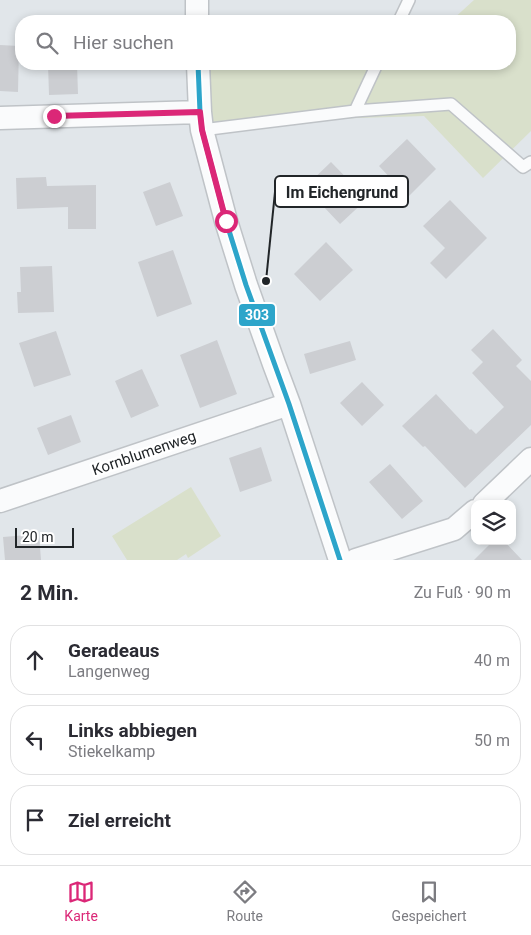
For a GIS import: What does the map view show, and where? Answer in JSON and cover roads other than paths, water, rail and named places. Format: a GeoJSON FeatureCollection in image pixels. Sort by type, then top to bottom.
{"type":"FeatureCollection","features":[{"type":"Feature","properties":{"kind":"street"},"geometry":{"type":"LineString","coordinates":[[197,0],[197,15]]}},
{"type":"Feature","properties":{"kind":"street"},"geometry":{"type":"LineString","coordinates":[[198,70],[201,121],[226,221],[340,560]]}},
{"type":"Feature","properties":{"kind":"street"},"geometry":{"type":"LineString","coordinates":[[0,118],[201,121]]}},
{"type":"Feature","properties":{"kind":"street","name":"Kornblumenweg"},"geometry":{"type":"LineString","coordinates":[[0,501],[289,404]]}},
{"type":"Feature","properties":{"kind":"street"},"geometry":{"type":"LineString","coordinates":[[488,500],[531,459]]}},
{"type":"Feature","properties":{"kind":"street"},"geometry":{"type":"LineString","coordinates":[[356,560],[454,529],[471,514]]}},
{"type":"Feature","properties":{"kind":"lane"},"geometry":{"type":"LineString","coordinates":[[402,15],[410,0]]}},
{"type":"Feature","properties":{"kind":"lane"},"geometry":{"type":"LineString","coordinates":[[355,111],[374,70]]}},
{"type":"Feature","properties":{"kind":"lane"},"geometry":{"type":"LineString","coordinates":[[201,121],[451,104],[523,166],[531,162]]}},
{"type":"Feature","properties":{"kind":"place","name":"Im Eichengrund"},"geometry":{"type":"Point","coordinates":[266,281]}}]}
